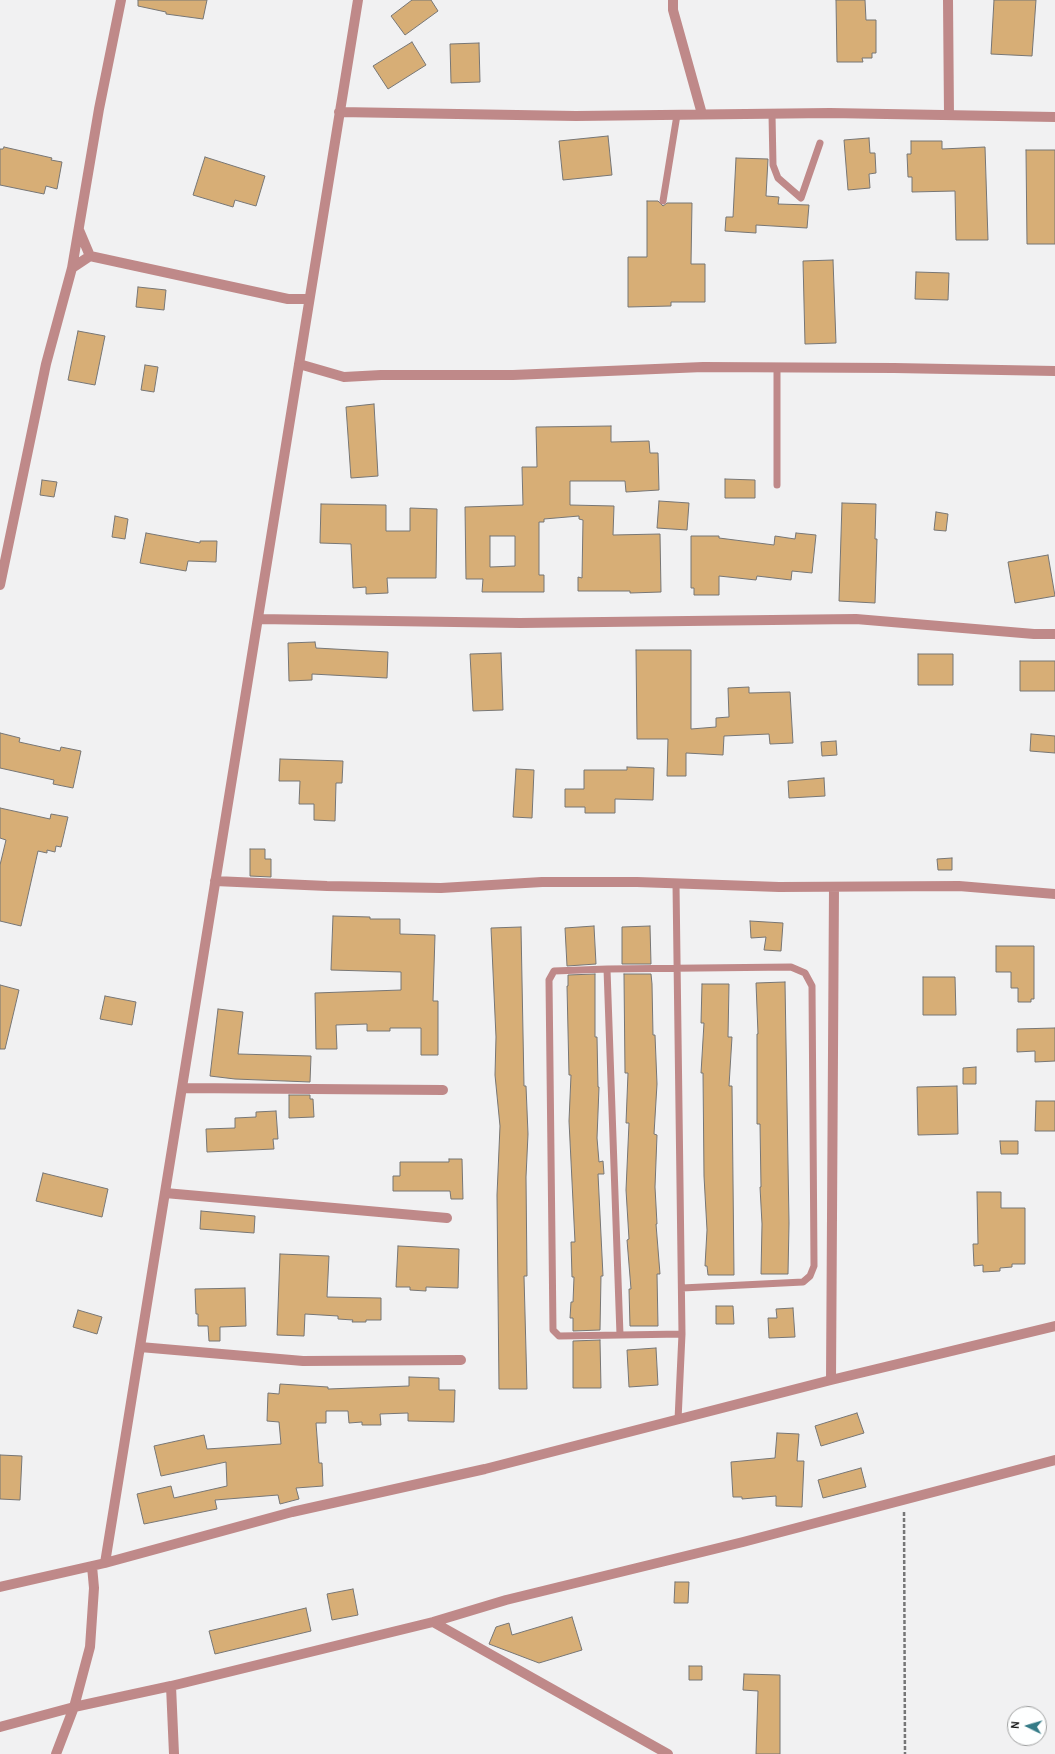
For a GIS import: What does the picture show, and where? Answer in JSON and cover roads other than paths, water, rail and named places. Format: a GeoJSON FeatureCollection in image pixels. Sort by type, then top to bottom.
{"type":"FeatureCollection","features":[{"type":"Feature","properties":{"kind":"street"},"geometry":{"type":"LineString","coordinates":[[0,585],[46,364],[72,268],[99,109],[121,0]]}},
{"type":"Feature","properties":{"kind":"street"},"geometry":{"type":"LineString","coordinates":[[105,1563],[358,0]]}},
{"type":"Feature","properties":{"kind":"street"},"geometry":{"type":"LineString","coordinates":[[673,0],[673,10],[702,114]]}},
{"type":"Feature","properties":{"kind":"street"},"geometry":{"type":"LineString","coordinates":[[948,0],[950,115]]}},
{"type":"Feature","properties":{"kind":"street"},"geometry":{"type":"LineString","coordinates":[[340,112],[576,116],[772,114],[1055,117]]}},
{"type":"Feature","properties":{"kind":"street"},"geometry":{"type":"LineString","coordinates":[[79,230],[90,256]]}},
{"type":"Feature","properties":{"kind":"street"},"geometry":{"type":"LineString","coordinates":[[72,268],[90,256],[288,299],[309,299]]}},
{"type":"Feature","properties":{"kind":"street"},"geometry":{"type":"LineString","coordinates":[[299,364],[344,377],[381,375],[513,375],[703,366],[1055,371]]}},
{"type":"Feature","properties":{"kind":"street"},"geometry":{"type":"LineString","coordinates":[[258,619],[520,623],[856,619],[1055,634]]}},
{"type":"Feature","properties":{"kind":"street"},"geometry":{"type":"LineString","coordinates":[[216,881],[328,886],[441,888],[542,882],[637,882],[779,887],[958,886],[1055,894]]}},
{"type":"Feature","properties":{"kind":"street"},"geometry":{"type":"LineString","coordinates":[[831,1380],[834,887]]}},
{"type":"Feature","properties":{"kind":"street"},"geometry":{"type":"LineString","coordinates":[[182,1088],[444,1090]]}},
{"type":"Feature","properties":{"kind":"street"},"geometry":{"type":"LineString","coordinates":[[165,1194],[447,1218]]}},
{"type":"Feature","properties":{"kind":"street"},"geometry":{"type":"LineString","coordinates":[[0,1587],[105,1563],[292,1512],[485,1469],[831,1380],[1055,1326]]}},
{"type":"Feature","properties":{"kind":"street"},"geometry":{"type":"LineString","coordinates":[[140,1347],[303,1361],[461,1360]]}},
{"type":"Feature","properties":{"kind":"street"},"geometry":{"type":"LineString","coordinates":[[0,1727],[74,1706],[171,1686],[433,1622],[506,1600],[904,1500],[1055,1460]]}},
{"type":"Feature","properties":{"kind":"street"},"geometry":{"type":"LineString","coordinates":[[56,1754],[74,1706],[90,1647],[94,1588],[92,1566]]}},
{"type":"Feature","properties":{"kind":"street"},"geometry":{"type":"LineString","coordinates":[[433,1622],[668,1754]]}},
{"type":"Feature","properties":{"kind":"street"},"geometry":{"type":"LineString","coordinates":[[171,1686],[174,1754]]}},
{"type":"Feature","properties":{"kind":"lane"},"geometry":{"type":"LineString","coordinates":[[772,114],[773,165],[778,178],[801,198],[820,143]]}},
{"type":"Feature","properties":{"kind":"lane"},"geometry":{"type":"LineString","coordinates":[[663,201],[677,115]]}},
{"type":"Feature","properties":{"kind":"lane"},"geometry":{"type":"LineString","coordinates":[[776,367],[777,485]]}},
{"type":"Feature","properties":{"kind":"lane"},"geometry":{"type":"LineString","coordinates":[[676,884],[682,1288],[682,1334],[678,1420]]}},
{"type":"Feature","properties":{"kind":"lane"},"geometry":{"type":"LineString","coordinates":[[682,1288],[803,1282],[810,1276],[814,1266],[812,986],[805,973],[791,967],[554,971],[549,980],[553,1330],[559,1336],[682,1334]]}},
{"type":"Feature","properties":{"kind":"lane"},"geometry":{"type":"LineString","coordinates":[[607,969],[620,1335]]}}]}
